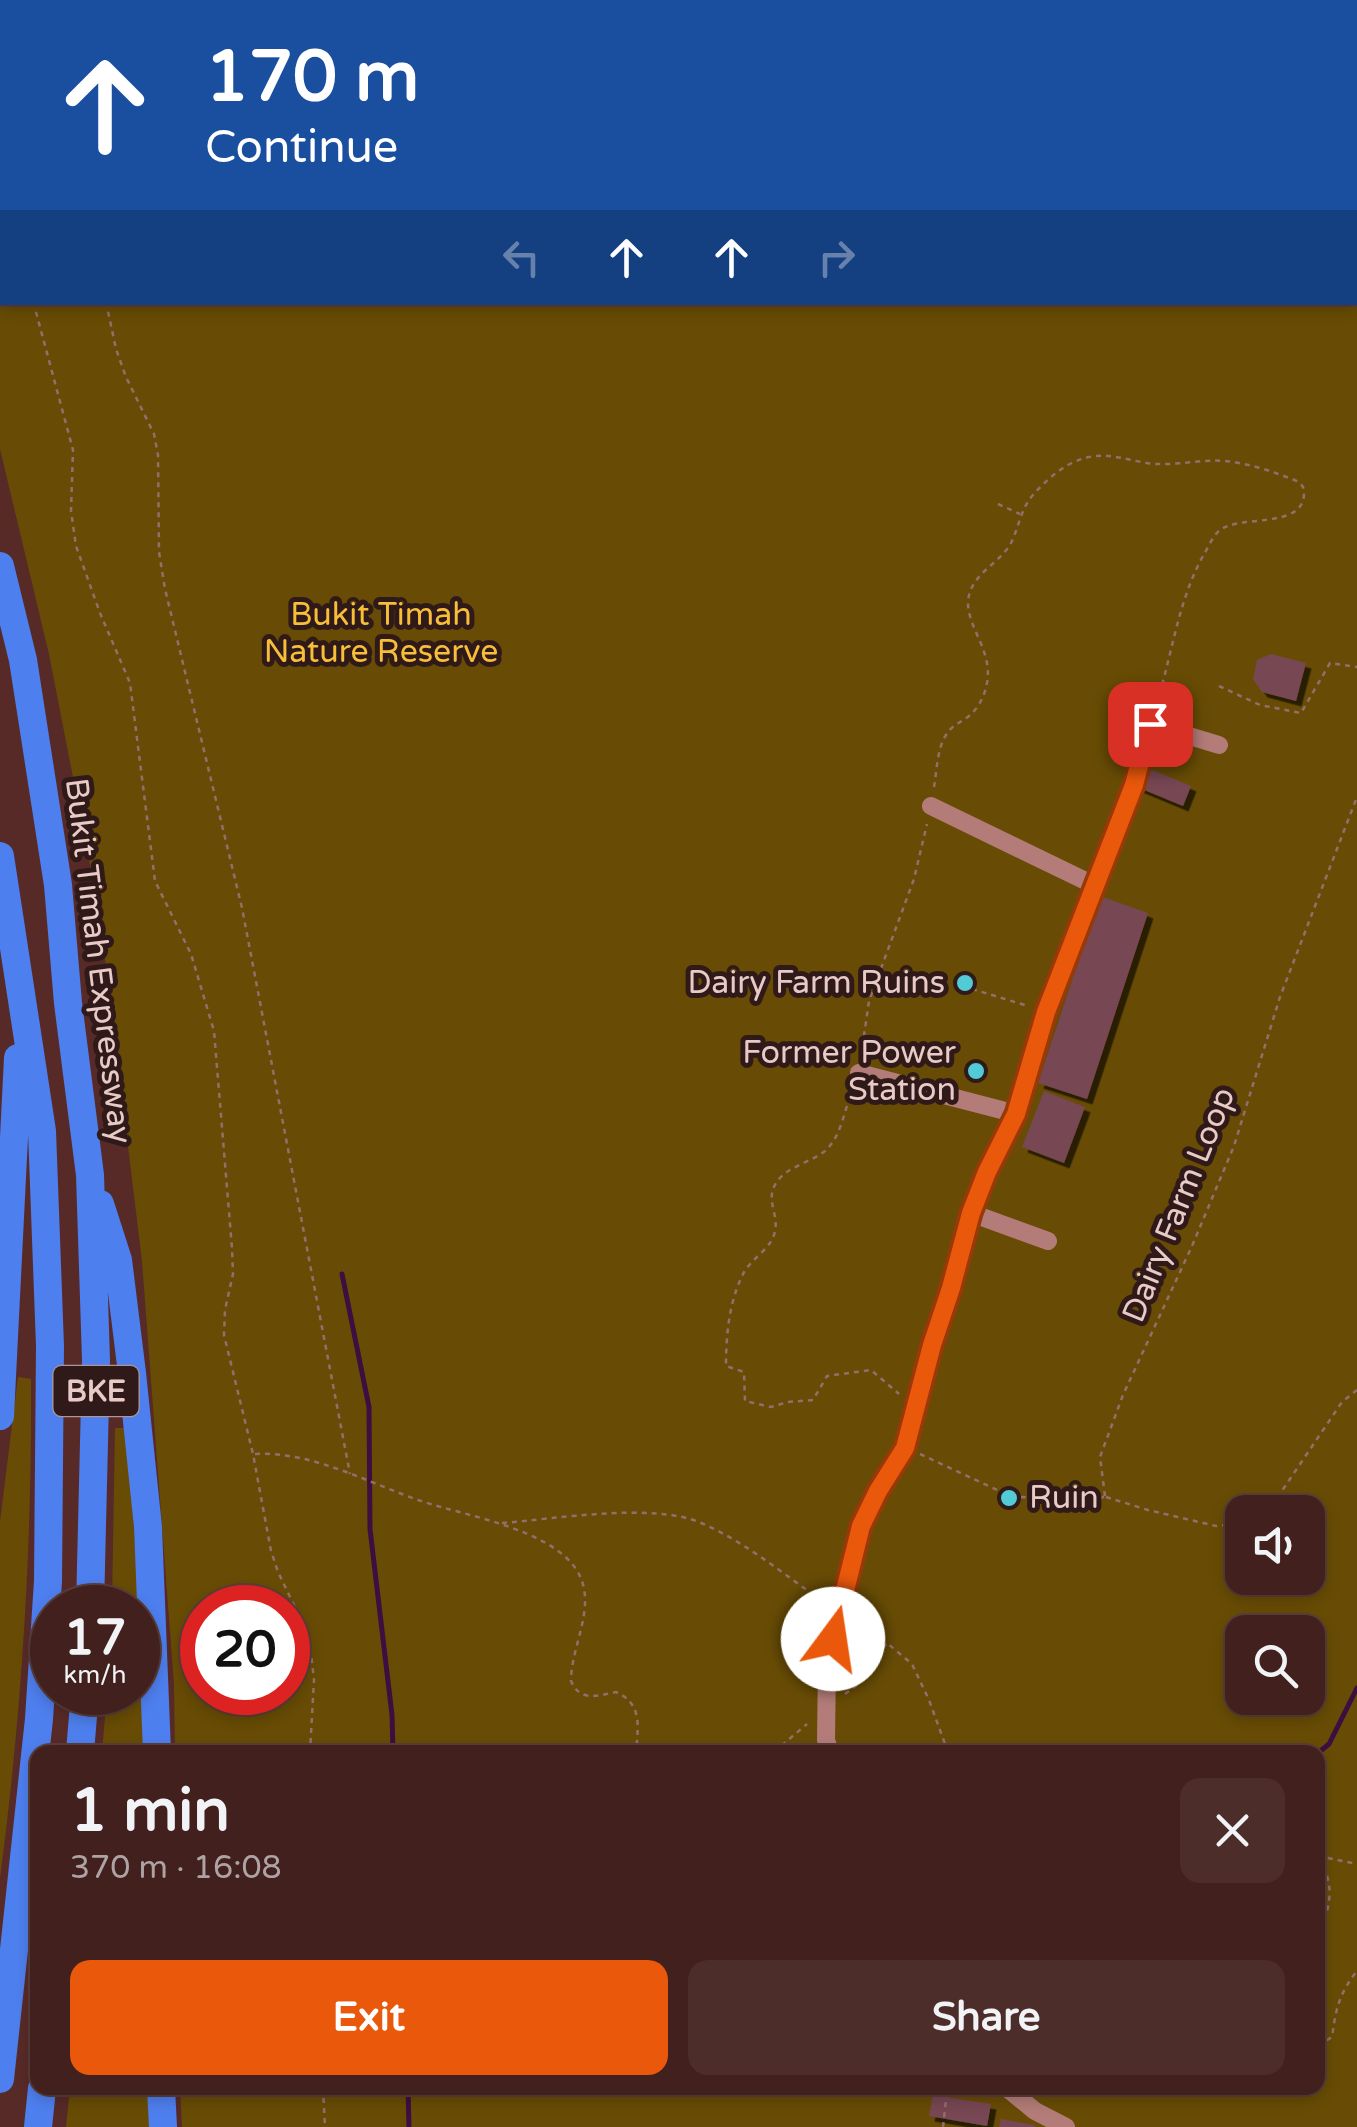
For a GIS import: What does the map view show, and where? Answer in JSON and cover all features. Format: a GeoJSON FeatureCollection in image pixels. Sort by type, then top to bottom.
{"type":"FeatureCollection","features":[{"type":"Feature","properties":{"kind":"highway","name":"Bukit Timah Expressway"},"geometry":{"type":"LineString","coordinates":[[0,566],[22,660],[58,886],[90,1175],[96,1360],[91,1585]]}},
{"type":"Feature","properties":{"kind":"highway","name":"BKE"},"geometry":{"type":"LineString","coordinates":[[0,856],[42,1131],[50,1346],[48,1581],[36,1745]]}},
{"type":"Feature","properties":{"kind":"highway"},"geometry":{"type":"LineString","coordinates":[[0,1416],[21,1002]]}},
{"type":"Feature","properties":{"kind":"highway"},"geometry":{"type":"LineString","coordinates":[[90,1175],[118,1260],[132,1373],[148,1528],[158,1745]]}},
{"type":"Feature","properties":{"kind":"highway"},"geometry":{"type":"LineString","coordinates":[[81,1745],[83,1715]]}},
{"type":"Feature","properties":{"kind":"highway","name":"BKE"},"geometry":{"type":"LineString","coordinates":[[0,2079],[30,1802]]}},
{"type":"Feature","properties":{"kind":"highway"},"geometry":{"type":"LineString","coordinates":[[38,2127],[41,2095]]}},
{"type":"Feature","properties":{"kind":"highway"},"geometry":{"type":"LineString","coordinates":[[161,2095],[163,2127]]}},
{"type":"Feature","properties":{"kind":"lane"},"geometry":{"type":"LineString","coordinates":[[828,1745],[826,1665],[861,1526],[905,1448],[971,1213],[1016,1114],[1046,1012],[1134,785],[1150,724],[1218,745]]}},
{"type":"Feature","properties":{"kind":"lane"},"geometry":{"type":"LineString","coordinates":[[931,806],[1094,885]]}},
{"type":"Feature","properties":{"kind":"lane"},"geometry":{"type":"LineString","coordinates":[[859,1073],[1016,1114]]}},
{"type":"Feature","properties":{"kind":"lane"},"geometry":{"type":"LineString","coordinates":[[971,1213],[1048,1241]]}},
{"type":"Feature","properties":{"kind":"lane"},"geometry":{"type":"LineString","coordinates":[[1016,2095],[1035,2111],[1066,2127]]}},
{"type":"Feature","properties":{"kind":"path"},"geometry":{"type":"LineString","coordinates":[[35,305],[73,450],[71,511],[76,546],[130,684],[155,881],[191,954],[214,1031],[233,1261],[224,1335],[272,1551],[305,1628],[311,1653],[314,1680],[310,1745]]}},
{"type":"Feature","properties":{"kind":"path"},"geometry":{"type":"LineString","coordinates":[[107,305],[126,377],[154,434],[158,455],[158,552],[242,908],[350,1474]]}},
{"type":"Feature","properties":{"kind":"path"},"geometry":{"type":"LineString","coordinates":[[918,1405],[893,1391],[871,1370],[827,1376],[813,1400],[771,1408],[745,1401],[744,1372],[726,1366],[726,1330],[743,1272],[775,1232],[771,1194],[775,1184],[782,1175],[833,1142],[859,1073],[869,1001],[914,879],[941,744],[957,722],[969,716],[981,701],[988,682],[988,663],[970,616],[970,590],[976,578],[1000,558],[1011,542],[1030,498],[1068,464],[1090,457],[1113,456],[1154,464],[1223,460],[1262,468],[1302,484],[1302,502],[1293,512],[1228,526],[1214,538],[1186,594],[1150,724]]}},
{"type":"Feature","properties":{"kind":"path"},"geometry":{"type":"LineString","coordinates":[[998,504],[1022,515]]}},
{"type":"Feature","properties":{"kind":"path"},"geometry":{"type":"LineString","coordinates":[[1219,686],[1260,705],[1301,713],[1330,662],[1357,667]]}},
{"type":"Feature","properties":{"kind":"path","name":"Dairy Farm Loop"},"geometry":{"type":"LineString","coordinates":[[1105,1496],[1100,1458],[1122,1396],[1234,1146],[1280,998],[1357,797]]}},
{"type":"Feature","properties":{"kind":"path"},"geometry":{"type":"LineString","coordinates":[[972,989],[1046,1012]]}},
{"type":"Feature","properties":{"kind":"path"},"geometry":{"type":"LineString","coordinates":[[1279,1495],[1342,1402],[1357,1390]]}},
{"type":"Feature","properties":{"kind":"path"},"geometry":{"type":"LineString","coordinates":[[905,1448],[1010,1496],[1090,1504],[1105,1496],[1148,1510],[1225,1525]]}},
{"type":"Feature","properties":{"kind":"path"},"geometry":{"type":"LineString","coordinates":[[253,1454],[274,1453],[350,1474],[424,1502],[501,1523],[563,1556],[576,1570],[585,1592],[585,1614],[570,1681],[584,1696],[616,1692],[632,1702],[639,1720],[637,1745]]}},
{"type":"Feature","properties":{"kind":"path"},"geometry":{"type":"LineString","coordinates":[[501,1523],[667,1513],[700,1522],[788,1574],[840,1612]]}},
{"type":"Feature","properties":{"kind":"path"},"geometry":{"type":"LineString","coordinates":[[858,1685],[887,1643],[912,1664],[946,1745]]}},
{"type":"Feature","properties":{"kind":"path"},"geometry":{"type":"LineString","coordinates":[[1325,1858],[1357,1864]]}},
{"type":"Feature","properties":{"kind":"path"},"geometry":{"type":"LineString","coordinates":[[1325,1872],[1331,1896],[1325,1916]]}},
{"type":"Feature","properties":{"kind":"path"},"geometry":{"type":"LineString","coordinates":[[1325,2041],[1332,2036],[1335,2009],[1343,1988],[1357,1971]]}},
{"type":"Feature","properties":{"kind":"path"},"geometry":{"type":"LineString","coordinates":[[323,2095],[325,2127]]}},
{"type":"Feature","properties":{"kind":"path"},"geometry":{"type":"LineString","coordinates":[[943,2127],[946,2095]]}},
{"type":"Feature","properties":{"kind":"green space","name":"Bukit Timah Nature Reserve"},"geometry":{"type":"Polygon","coordinates":[[[0,305],[1357,305],[1357,2127],[182,2127],[180,2095],[1325,2095],[1325,1745],[175,1745],[174,1684],[142,1261],[100,916],[49,654],[0,449],[0,305]]]}},
{"type":"Feature","properties":{"kind":"green space"},"geometry":{"type":"Polygon","coordinates":[[[18,1377],[31,1379],[30,1504],[20,1691],[0,1878],[0,1522],[18,1377]]]}},
{"type":"Feature","properties":{"kind":"green space"},"geometry":{"type":"Polygon","coordinates":[[[115,1428],[126,1428],[138,1585],[112,1585],[115,1428]]]}},
{"type":"Feature","properties":{"kind":"green space"},"geometry":{"type":"Polygon","coordinates":[[[105,1715],[144,1715],[146,1745],[103,1745],[105,1715]]]}},
{"type":"Feature","properties":{"kind":"green space"},"geometry":{"type":"Polygon","coordinates":[[[69,2095],[149,2095],[151,2127],[66,2127],[69,2095]]]}},
{"type":"Feature","properties":{"kind":"building"},"geometry":{"type":"Polygon","coordinates":[[[1271,654],[1306,663],[1296,701],[1262,692],[1253,679],[1257,660],[1271,654]]]}},
{"type":"Feature","properties":{"kind":"building"},"geometry":{"type":"Polygon","coordinates":[[[1145,767],[1191,786],[1183,806],[1137,787],[1145,767]]]}},
{"type":"Feature","properties":{"kind":"building"},"geometry":{"type":"Polygon","coordinates":[[[1100,896],[1148,913],[1087,1099],[1038,1083],[1100,896]]]}},
{"type":"Feature","properties":{"kind":"building"},"geometry":{"type":"Polygon","coordinates":[[[1044,1091],[1085,1107],[1064,1163],[1022,1147],[1044,1091]]]}},
{"type":"Feature","properties":{"kind":"building"},"geometry":{"type":"Polygon","coordinates":[[[933,2095],[991,2104],[987,2126],[929,2116],[933,2095]]]}},
{"type":"Feature","properties":{"kind":"building"},"geometry":{"type":"Polygon","coordinates":[[[1001,2119],[1035,2125],[1035,2127],[999,2127],[1001,2119]]]}},
{"type":"Feature","properties":{"kind":"waterway"},"geometry":{"type":"LineString","coordinates":[[342,1274],[369,1407],[370,1529],[393,1745]]}},
{"type":"Feature","properties":{"kind":"waterway"},"geometry":{"type":"LineString","coordinates":[[1325,1747],[1357,1688]]}},
{"type":"Feature","properties":{"kind":"waterway"},"geometry":{"type":"LineString","coordinates":[[408,2095],[409,2127]]}},
{"type":"Feature","properties":{"kind":"place","name":"Dairy Farm Ruins"},"geometry":{"type":"Point","coordinates":[965,983]}},
{"type":"Feature","properties":{"kind":"place","name":"Former Power Station"},"geometry":{"type":"Point","coordinates":[976,1071]}},
{"type":"Feature","properties":{"kind":"place","name":"Ruin"},"geometry":{"type":"Point","coordinates":[1009,1498]}},
{"type":"Feature","properties":{"kind":"route"},"geometry":{"type":"LineString","coordinates":[[833,1639],[861,1526],[905,1448],[971,1213],[1016,1114],[1046,1012],[1134,785],[1150,724]]}}]}
